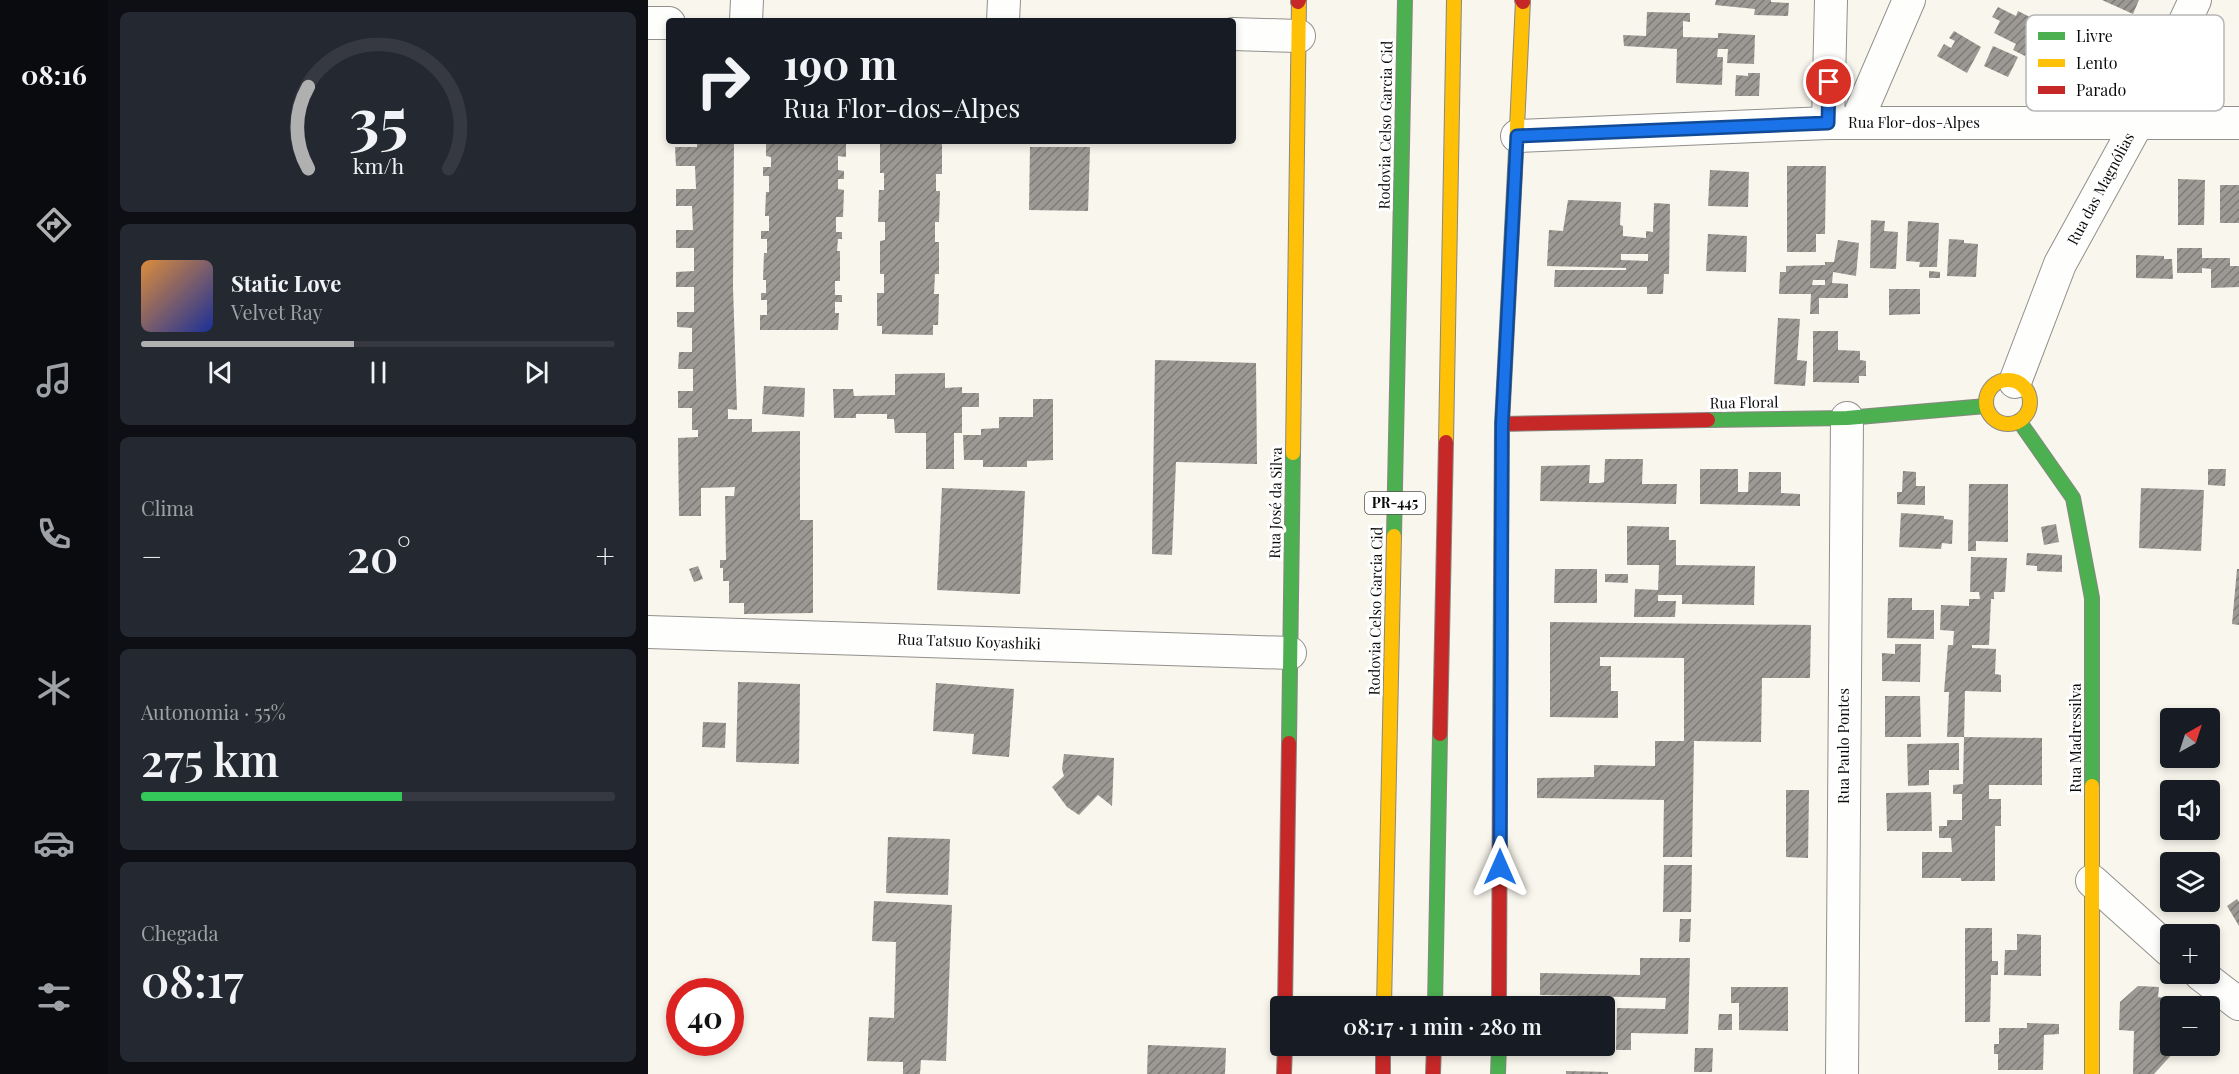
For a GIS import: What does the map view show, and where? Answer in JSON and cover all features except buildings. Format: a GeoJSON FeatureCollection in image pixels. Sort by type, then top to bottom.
{"type":"FeatureCollection","features":[{"type":"Feature","properties":{"kind":"main road","name":"Rodovia Celso Garcia Cid"},"geometry":{"type":"LineString","coordinates":[[1384,996],[1405,0]]}},
{"type":"Feature","properties":{"kind":"main road","name":"PR-445"},"geometry":{"type":"LineString","coordinates":[[1435,996],[1454,0]]}},
{"type":"Feature","properties":{"kind":"main road","name":"Rua José da Silva"},"geometry":{"type":"LineString","coordinates":[[1285,996],[1299,1]]}},
{"type":"Feature","properties":{"kind":"main road"},"geometry":{"type":"LineString","coordinates":[[1499,996],[1502,424],[1522,1]]}},
{"type":"Feature","properties":{"kind":"main road"},"geometry":{"type":"LineString","coordinates":[[2008,380],[2015,382],[2027,391],[2030,398],[2028,411],[2019,421],[2006,424],[1999,422],[1993,418],[1986,406],[1986,398],[1994,386],[2008,380]]}},
{"type":"Feature","properties":{"kind":"main road","name":"Rua Floral"},"geometry":{"type":"LineString","coordinates":[[1502,424],[1846,418],[1986,406]]}},
{"type":"Feature","properties":{"kind":"main road","name":"Rua Madressilva"},"geometry":{"type":"LineString","coordinates":[[2019,421],[2073,498],[2092,598],[2092,1074]]}},
{"type":"Feature","properties":{"kind":"main road"},"geometry":{"type":"LineString","coordinates":[[1284,1074],[1285,1056]]}},
{"type":"Feature","properties":{"kind":"main road"},"geometry":{"type":"LineString","coordinates":[[1383,1056],[1383,1074]]}},
{"type":"Feature","properties":{"kind":"main road"},"geometry":{"type":"LineString","coordinates":[[1433,1074],[1434,1056]]}},
{"type":"Feature","properties":{"kind":"main road"},"geometry":{"type":"LineString","coordinates":[[1498,1074],[1499,1056]]}},
{"type":"Feature","properties":{"kind":"street"},"geometry":{"type":"LineString","coordinates":[[746,18],[747,0]]}},
{"type":"Feature","properties":{"kind":"street"},"geometry":{"type":"LineString","coordinates":[[1004,0],[1004,18]]}},
{"type":"Feature","properties":{"kind":"street"},"geometry":{"type":"LineString","coordinates":[[1831,0],[1842,123]]}},
{"type":"Feature","properties":{"kind":"street"},"geometry":{"type":"LineString","coordinates":[[1842,123],[1909,0]]}},
{"type":"Feature","properties":{"kind":"street","name":"Rua das Magnólias"},"geometry":{"type":"LineString","coordinates":[[2188,15],[2195,0]]}},
{"type":"Feature","properties":{"kind":"street"},"geometry":{"type":"LineString","coordinates":[[648,22],[666,23]]}},
{"type":"Feature","properties":{"kind":"street"},"geometry":{"type":"LineString","coordinates":[[1236,34],[1299,36]]}},
{"type":"Feature","properties":{"kind":"street","name":"Rua das Magnólias"},"geometry":{"type":"LineString","coordinates":[[2015,382],[2060,264],[2143,111]]}},
{"type":"Feature","properties":{"kind":"street","name":"Rua Flor-dos-Alpes"},"geometry":{"type":"LineString","coordinates":[[1517,136],[1842,123],[2239,123]]}},
{"type":"Feature","properties":{"kind":"street","name":"Rua Paulo Pontes"},"geometry":{"type":"LineString","coordinates":[[1842,1074],[1846,418]]}},
{"type":"Feature","properties":{"kind":"street","name":"Rua Tatsuo Koyashiki"},"geometry":{"type":"LineString","coordinates":[[648,632],[1290,653]]}},
{"type":"Feature","properties":{"kind":"street"},"geometry":{"type":"LineString","coordinates":[[2092,881],[2160,942]]}},
{"type":"Feature","properties":{"kind":"street"},"geometry":{"type":"LineString","coordinates":[[2213,984],[2239,1004]]}},
{"type":"Feature","properties":{"kind":"traffic: fast"},"geometry":{"type":"LineString","coordinates":[[1394,536],[1405,0]]}},
{"type":"Feature","properties":{"kind":"traffic: fast"},"geometry":{"type":"LineString","coordinates":[[1500,741],[1502,424],[1515,171]]}},
{"type":"Feature","properties":{"kind":"traffic: fast"},"geometry":{"type":"LineString","coordinates":[[1708,420],[1847,418],[1986,406]]}},
{"type":"Feature","properties":{"kind":"traffic: fast"},"geometry":{"type":"LineString","coordinates":[[2019,421],[2073,498],[2092,598],[2092,786]]}},
{"type":"Feature","properties":{"kind":"traffic: fast"},"geometry":{"type":"LineString","coordinates":[[1289,743],[1293,453]]}},
{"type":"Feature","properties":{"kind":"traffic: fast"},"geometry":{"type":"LineString","coordinates":[[1435,996],[1440,734]]}},
{"type":"Feature","properties":{"kind":"traffic: fast"},"geometry":{"type":"LineString","coordinates":[[1498,1074],[1499,1056]]}},
{"type":"Feature","properties":{"kind":"traffic: slow"},"geometry":{"type":"LineString","coordinates":[[1293,453],[1299,0]]}},
{"type":"Feature","properties":{"kind":"traffic: slow"},"geometry":{"type":"LineString","coordinates":[[1446,442],[1454,0]]}},
{"type":"Feature","properties":{"kind":"traffic: slow"},"geometry":{"type":"LineString","coordinates":[[1515,171],[1523,0]]}},
{"type":"Feature","properties":{"kind":"traffic: slow"},"geometry":{"type":"LineString","coordinates":[[2008,380],[2023,387],[2030,402],[2023,417],[2008,424],[1993,417],[1986,402],[1993,387],[2008,380]]}},
{"type":"Feature","properties":{"kind":"traffic: slow"},"geometry":{"type":"LineString","coordinates":[[1384,996],[1394,536]]}},
{"type":"Feature","properties":{"kind":"traffic: slow"},"geometry":{"type":"LineString","coordinates":[[2092,786],[2092,1074]]}},
{"type":"Feature","properties":{"kind":"traffic: jam"},"geometry":{"type":"LineString","coordinates":[[1502,424],[1708,420]]}},
{"type":"Feature","properties":{"kind":"traffic: jam"},"geometry":{"type":"LineString","coordinates":[[1440,734],[1446,442]]}},
{"type":"Feature","properties":{"kind":"traffic: jam"},"geometry":{"type":"LineString","coordinates":[[1499,996],[1500,741]]}},
{"type":"Feature","properties":{"kind":"traffic: jam"},"geometry":{"type":"LineString","coordinates":[[1285,996],[1289,743]]}},
{"type":"Feature","properties":{"kind":"traffic: jam"},"geometry":{"type":"LineString","coordinates":[[1284,1074],[1285,1056]]}},
{"type":"Feature","properties":{"kind":"traffic: jam"},"geometry":{"type":"LineString","coordinates":[[1383,1056],[1383,1074]]}},
{"type":"Feature","properties":{"kind":"traffic: jam"},"geometry":{"type":"LineString","coordinates":[[1433,1074],[1434,1056]]}},
{"type":"Feature","properties":{"kind":"route"},"geometry":{"type":"LineString","coordinates":[[1500,867],[1502,424],[1517,136],[1828,123],[1829,82]]}}]}
